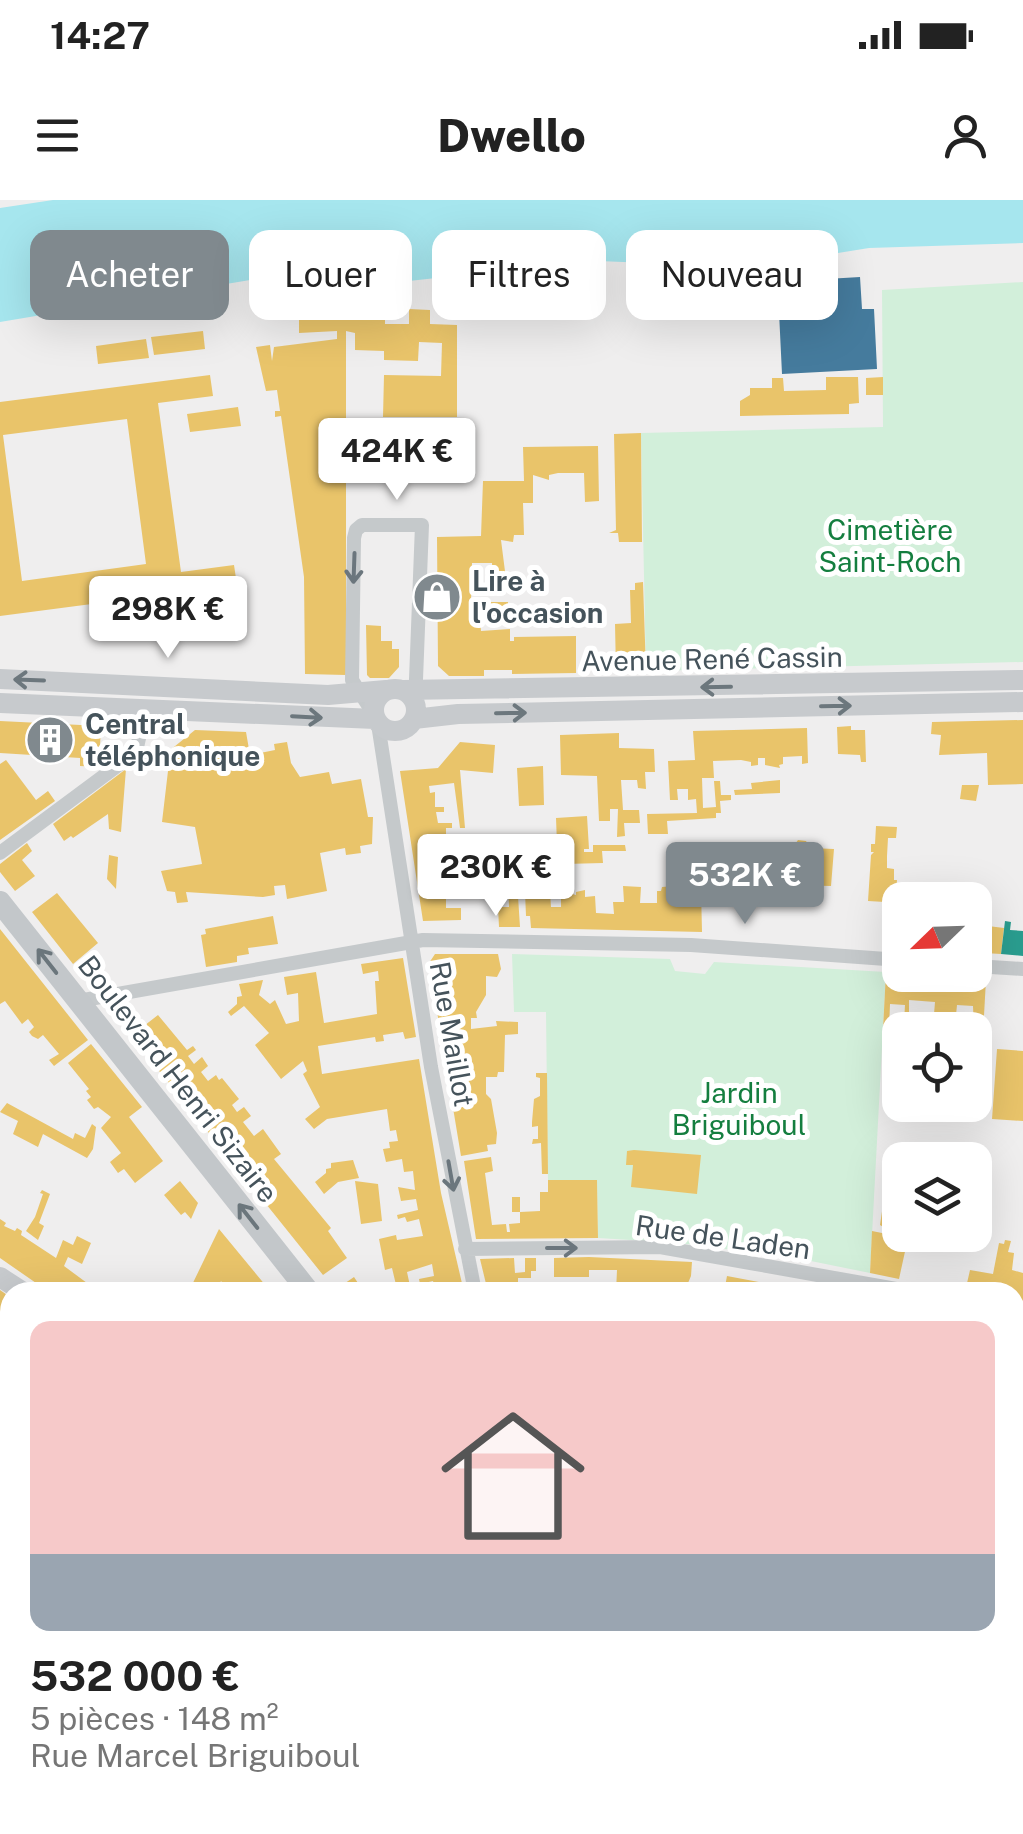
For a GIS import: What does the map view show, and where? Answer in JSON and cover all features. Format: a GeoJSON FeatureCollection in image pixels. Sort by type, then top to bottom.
{"type":"FeatureCollection","features":[{"type":"Feature","properties":{"kind":"main road"},"geometry":{"type":"LineString","coordinates":[[0,679],[336,694],[356,686],[407,699]]}},
{"type":"Feature","properties":{"kind":"main road"},"geometry":{"type":"LineString","coordinates":[[1013,680],[1013,702]]}},
{"type":"Feature","properties":{"kind":"main road","name":"Avenue René Cassin"},"geometry":{"type":"LineString","coordinates":[[407,699],[1013,680]]}},
{"type":"Feature","properties":{"kind":"main road"},"geometry":{"type":"LineString","coordinates":[[407,699],[410,725],[398,732],[384,729],[375,718],[376,700],[407,699]]}},
{"type":"Feature","properties":{"kind":"main road","name":"Avenue René Cassin"},"geometry":{"type":"LineString","coordinates":[[407,699],[458,714],[1013,702]]}},
{"type":"Feature","properties":{"kind":"main road"},"geometry":{"type":"LineString","coordinates":[[0,702],[375,718]]}},
{"type":"Feature","properties":{"kind":"main road","name":"Boulevard Henri Sizaire"},"geometry":{"type":"LineString","coordinates":[[0,902],[301,1282]]}},
{"type":"Feature","properties":{"kind":"street"},"geometry":{"type":"LineString","coordinates":[[375,718],[356,686],[356,530],[362,526],[422,525],[407,699]]}},
{"type":"Feature","properties":{"kind":"street"},"geometry":{"type":"LineString","coordinates":[[0,853],[136,752],[141,729],[128,709]]}},
{"type":"Feature","properties":{"kind":"street","name":"Rue Maillot"},"geometry":{"type":"LineString","coordinates":[[375,718],[410,942],[473,1282]]}},
{"type":"Feature","properties":{"kind":"street"},"geometry":{"type":"LineString","coordinates":[[78,1001],[422,940],[692,945],[882,959]]}},
{"type":"Feature","properties":{"kind":"street"},"geometry":{"type":"LineString","coordinates":[[992,967],[1023,969]]}},
{"type":"Feature","properties":{"kind":"street","name":"Rue de Laden"},"geometry":{"type":"LineString","coordinates":[[465,1249],[660,1248],[856,1282]]}},
{"type":"Feature","properties":{"kind":"green space","name":"Cimetière Saint-Roch"},"geometry":{"type":"Polygon","coordinates":[[[1023,282],[1023,662],[646,671],[641,433],[883,427],[882,290],[1023,282]]]}},
{"type":"Feature","properties":{"kind":"green space","name":"Jardin Briguiboul"},"geometry":{"type":"Polygon","coordinates":[[[512,954],[670,959],[675,971],[705,974],[714,962],[882,972],[885,992],[870,1273],[796,1258],[671,1242],[667,1236],[652,1236],[647,1241],[598,1238],[597,1180],[548,1180],[546,1012],[514,1012],[512,954]]]}},
{"type":"Feature","properties":{"kind":"water"},"geometry":{"type":"Polygon","coordinates":[[[53,200],[1023,200],[1023,243],[869,248],[838,253],[838,230],[626,230],[626,262],[606,261],[606,230],[432,230],[432,278],[412,281],[412,230],[249,230],[249,280],[229,283],[229,230],[30,230],[30,317],[0,322],[0,208],[53,200]]]}},
{"type":"Feature","properties":{"kind":"building: Logements"},"geometry":{"type":"Polygon","coordinates":[[[412,309],[430,310],[430,324],[457,325],[457,417],[383,417],[384,375],[441,376],[442,343],[419,342],[418,361],[384,360],[384,351],[355,350],[355,333],[346,331],[346,675],[305,674],[304,577],[281,416],[275,417],[275,411],[280,411],[277,390],[266,391],[256,347],[270,345],[272,361],[274,347],[337,339],[337,331],[299,333],[299,320],[385,320],[385,324],[409,324],[412,309]]]}},
{"type":"Feature","properties":{"kind":"building: Logements"},"geometry":{"type":"Polygon","coordinates":[[[203,331],[205,349],[154,355],[151,337],[203,331]]]}},
{"type":"Feature","properties":{"kind":"building: Logements"},"geometry":{"type":"Polygon","coordinates":[[[146,339],[149,358],[98,364],[96,346],[146,339]]]}},
{"type":"Feature","properties":{"kind":"building: Logements"},"geometry":{"type":"Polygon","coordinates":[[[210,375],[213,396],[158,403],[181,572],[234,565],[237,585],[0,616],[0,402],[210,375]],[[127,419],[3,435],[22,581],[146,564],[127,419]]]}},
{"type":"Feature","properties":{"kind":"building: Logements"},"geometry":{"type":"Polygon","coordinates":[[[826,377],[858,377],[859,403],[849,404],[849,414],[740,416],[740,401],[750,395],[750,388],[772,388],[772,378],[783,378],[784,391],[826,390],[826,377]]]}},
{"type":"Feature","properties":{"kind":"building: Logements"},"geometry":{"type":"Polygon","coordinates":[[[883,377],[883,395],[866,395],[866,378],[883,377]]]}},
{"type":"Feature","properties":{"kind":"building: Logements"},"geometry":{"type":"Polygon","coordinates":[[[238,407],[241,426],[190,432],[187,414],[238,407]]]}},
{"type":"Feature","properties":{"kind":"building: Logements"},"geometry":{"type":"Polygon","coordinates":[[[641,433],[642,542],[619,542],[618,533],[609,533],[616,530],[614,434],[641,433]]]}},
{"type":"Feature","properties":{"kind":"building: Logements"},"geometry":{"type":"Polygon","coordinates":[[[598,446],[599,501],[585,502],[584,473],[558,473],[549,475],[549,480],[533,475],[533,503],[523,503],[524,535],[514,535],[513,542],[501,540],[507,587],[493,586],[492,563],[472,563],[471,602],[508,602],[508,608],[479,608],[481,631],[510,629],[510,641],[514,637],[576,636],[576,673],[512,674],[512,670],[484,670],[484,676],[449,676],[438,666],[437,537],[481,536],[483,481],[524,481],[523,447],[598,446]]]}},
{"type":"Feature","properties":{"kind":"building: Logements"},"geometry":{"type":"Polygon","coordinates":[[[643,582],[646,671],[616,672],[615,624],[631,623],[630,590],[635,590],[635,583],[643,582]]]}},
{"type":"Feature","properties":{"kind":"building: Logements"},"geometry":{"type":"Polygon","coordinates":[[[366,625],[381,626],[381,641],[392,641],[392,649],[399,649],[399,667],[389,678],[367,675],[366,625]]]}},
{"type":"Feature","properties":{"kind":"building: Logements"},"geometry":{"type":"Polygon","coordinates":[[[1023,720],[1023,784],[988,785],[987,753],[939,755],[941,735],[931,734],[932,722],[1023,720]]]}},
{"type":"Feature","properties":{"kind":"building: Logements","name":"Central téléphonique"},"geometry":{"type":"Polygon","coordinates":[[[0,721],[101,726],[99,767],[80,766],[80,758],[0,753],[0,721]]]}},
{"type":"Feature","properties":{"kind":"building: Logements"},"geometry":{"type":"Polygon","coordinates":[[[851,726],[851,730],[865,730],[866,762],[861,762],[860,755],[838,754],[837,727],[851,726]]]}},
{"type":"Feature","properties":{"kind":"building: Logements"},"geometry":{"type":"Polygon","coordinates":[[[807,728],[808,763],[802,764],[802,756],[783,757],[780,768],[765,765],[765,758],[758,758],[758,765],[751,766],[751,762],[741,760],[713,761],[714,778],[702,778],[703,808],[716,807],[714,781],[720,781],[721,795],[731,795],[731,800],[720,801],[721,813],[716,813],[716,818],[667,821],[668,834],[648,834],[647,814],[697,813],[696,799],[688,800],[688,789],[677,789],[678,800],[670,800],[668,761],[695,760],[693,731],[807,728]]]}},
{"type":"Feature","properties":{"kind":"building: Logements"},"geometry":{"type":"Polygon","coordinates":[[[195,730],[246,732],[250,755],[275,750],[274,744],[287,742],[291,763],[300,777],[329,772],[332,784],[361,779],[368,817],[373,817],[372,844],[360,846],[361,853],[346,855],[345,848],[320,853],[327,891],[287,899],[285,885],[274,886],[275,895],[263,897],[186,892],[188,902],[177,903],[175,892],[167,891],[161,871],[202,864],[195,827],[162,822],[168,771],[159,759],[195,730]]]}},
{"type":"Feature","properties":{"kind":"building: Logements"},"geometry":{"type":"Polygon","coordinates":[[[619,733],[619,748],[654,749],[655,772],[645,772],[646,789],[638,788],[637,780],[621,780],[623,810],[639,810],[640,823],[624,823],[625,836],[617,837],[618,809],[610,809],[610,821],[599,821],[597,776],[561,775],[560,735],[619,733]]]}},
{"type":"Feature","properties":{"kind":"building: Logements"},"geometry":{"type":"Polygon","coordinates":[[[460,742],[495,745],[493,773],[460,770],[465,828],[460,828],[454,783],[429,786],[430,793],[435,792],[435,807],[444,807],[444,812],[436,812],[438,823],[452,823],[452,828],[446,828],[446,841],[441,840],[440,855],[460,854],[461,860],[440,860],[442,876],[456,876],[463,886],[446,886],[446,908],[461,908],[461,920],[423,921],[400,771],[438,768],[460,742]]]}},
{"type":"Feature","properties":{"kind":"building: Logements","name":"Central téléphonique"},"geometry":{"type":"Polygon","coordinates":[[[6,760],[36,800],[48,791],[55,801],[0,840],[0,764],[6,760]]]}},
{"type":"Feature","properties":{"kind":"building: Logements"},"geometry":{"type":"Polygon","coordinates":[[[543,766],[544,805],[519,806],[517,768],[543,766]]]}},
{"type":"Feature","properties":{"kind":"building: Logements"},"geometry":{"type":"Polygon","coordinates":[[[126,769],[121,832],[109,829],[108,814],[64,841],[53,824],[126,769]]]}},
{"type":"Feature","properties":{"kind":"building: Logements"},"geometry":{"type":"Polygon","coordinates":[[[780,780],[780,793],[735,795],[734,790],[752,789],[751,783],[780,780]]]}},
{"type":"Feature","properties":{"kind":"building: Logements"},"geometry":{"type":"Polygon","coordinates":[[[962,785],[979,785],[976,801],[960,799],[962,785]]]}},
{"type":"Feature","properties":{"kind":"building: Logements"},"geometry":{"type":"Polygon","coordinates":[[[587,816],[589,849],[584,852],[593,852],[593,845],[625,845],[626,851],[602,851],[603,863],[565,864],[564,844],[557,844],[556,818],[587,816]]]}},
{"type":"Feature","properties":{"kind":"building: Logements"},"geometry":{"type":"Polygon","coordinates":[[[876,826],[897,827],[896,838],[888,838],[887,856],[887,868],[894,869],[897,882],[882,882],[882,902],[868,901],[874,852],[871,844],[875,844],[876,826]]]}},
{"type":"Feature","properties":{"kind":"building: Logements"},"geometry":{"type":"Polygon","coordinates":[[[519,836],[531,836],[532,853],[547,853],[548,866],[526,865],[527,881],[517,881],[515,853],[520,853],[519,836]]]}},
{"type":"Feature","properties":{"kind":"building: Logements"},"geometry":{"type":"Polygon","coordinates":[[[798,840],[806,841],[810,848],[834,849],[831,886],[791,885],[792,872],[777,870],[782,846],[793,847],[798,840]]]}},
{"type":"Feature","properties":{"kind":"building: Logements"},"geometry":{"type":"Polygon","coordinates":[[[27,843],[32,851],[22,860],[35,876],[15,891],[0,872],[0,864],[27,843]]]}},
{"type":"Feature","properties":{"kind":"building: Logements"},"geometry":{"type":"Polygon","coordinates":[[[109,855],[118,857],[116,889],[107,879],[109,855]]]}},
{"type":"Feature","properties":{"kind":"building: Logements"},"geometry":{"type":"Polygon","coordinates":[[[701,856],[715,857],[715,876],[701,876],[701,856]]]}},
{"type":"Feature","properties":{"kind":"building: Logements"},"geometry":{"type":"Polygon","coordinates":[[[508,881],[517,881],[520,927],[499,927],[498,907],[509,907],[508,881]]]}},
{"type":"Feature","properties":{"kind":"building: Logements"},"geometry":{"type":"Polygon","coordinates":[[[687,885],[687,889],[701,889],[702,932],[531,928],[530,916],[526,916],[525,892],[550,892],[551,907],[561,907],[561,891],[576,895],[585,890],[585,897],[595,896],[596,913],[614,914],[613,902],[624,902],[623,886],[641,887],[640,903],[657,903],[657,891],[662,887],[687,885]]]}},
{"type":"Feature","properties":{"kind":"building: Logements"},"geometry":{"type":"Polygon","coordinates":[[[57,893],[98,943],[73,964],[32,912],[57,893]]]}},
{"type":"Feature","properties":{"kind":"building: Logements"},"geometry":{"type":"Polygon","coordinates":[[[273,916],[278,944],[248,948],[249,954],[237,956],[237,962],[206,967],[201,935],[206,934],[205,929],[273,916]]]}},
{"type":"Feature","properties":{"kind":"building: Logements"},"geometry":{"type":"Polygon","coordinates":[[[992,926],[1004,928],[1001,954],[992,953],[992,926]]]}},
{"type":"Feature","properties":{"kind":"building: Logements"},"geometry":{"type":"Polygon","coordinates":[[[0,929],[88,1040],[54,1066],[49,1060],[59,1054],[43,1035],[38,1039],[32,1036],[29,1032],[34,1027],[28,1019],[22,1024],[5,1001],[0,1004],[0,929]]]}},
{"type":"Feature","properties":{"kind":"building: Logements"},"geometry":{"type":"Polygon","coordinates":[[[435,954],[498,954],[501,969],[497,977],[486,976],[486,995],[476,1012],[477,1018],[471,1018],[471,1029],[497,1026],[496,1021],[518,1022],[518,1034],[505,1035],[504,1072],[486,1077],[486,1094],[491,1099],[497,1133],[496,1144],[487,1145],[488,1151],[461,1156],[429,963],[435,954]]]}},
{"type":"Feature","properties":{"kind":"building: Logements"},"geometry":{"type":"Polygon","coordinates":[[[403,958],[416,1037],[405,1039],[403,1032],[383,1035],[384,1041],[376,1042],[375,1037],[318,1046],[322,1074],[419,1059],[441,1193],[462,1282],[420,1282],[419,1279],[434,1276],[432,1264],[407,1272],[409,1282],[395,1282],[392,1268],[385,1270],[379,1239],[423,1236],[419,1219],[398,1219],[397,1215],[418,1210],[416,1199],[401,1201],[398,1187],[415,1190],[413,1171],[404,1172],[402,1159],[386,1162],[383,1149],[390,1148],[389,1142],[398,1141],[396,1130],[390,1131],[387,1109],[327,1119],[314,1129],[305,1119],[320,1107],[303,1074],[307,1071],[303,1061],[281,1079],[255,1045],[269,1033],[244,1006],[231,1016],[228,1012],[237,1004],[237,997],[242,996],[239,984],[263,980],[259,995],[270,1004],[275,1000],[286,1024],[299,1021],[298,993],[287,995],[284,977],[316,972],[324,1023],[377,1014],[378,971],[363,974],[361,964],[403,958]]]}},
{"type":"Feature","properties":{"kind":"building: Logements"},"geometry":{"type":"Polygon","coordinates":[[[885,992],[985,992],[984,1012],[973,1012],[973,1006],[957,1005],[956,1012],[934,1012],[935,1002],[909,1000],[909,1012],[905,1012],[905,1005],[890,1004],[890,1012],[884,1012],[885,992]]]}},
{"type":"Feature","properties":{"kind":"building: Logements"},"geometry":{"type":"Polygon","coordinates":[[[158,1015],[187,1050],[193,1046],[196,1050],[188,1056],[194,1064],[202,1057],[208,1066],[201,1072],[208,1081],[216,1075],[219,1080],[222,1078],[239,1099],[232,1105],[237,1112],[244,1107],[251,1116],[243,1122],[254,1136],[263,1129],[281,1154],[274,1159],[331,1228],[328,1231],[347,1258],[323,1275],[131,1036],[158,1015]]]}},
{"type":"Feature","properties":{"kind":"building: Logements"},"geometry":{"type":"Polygon","coordinates":[[[91,1044],[142,1107],[129,1117],[163,1161],[135,1183],[124,1169],[118,1173],[110,1162],[121,1153],[101,1128],[111,1117],[98,1107],[94,1109],[87,1100],[91,1097],[86,1091],[89,1089],[68,1063],[91,1044]]]}},
{"type":"Feature","properties":{"kind":"building: Logements"},"geometry":{"type":"Polygon","coordinates":[[[997,1049],[1023,1051],[1023,1121],[992,1119],[997,1049]]]}},
{"type":"Feature","properties":{"kind":"building: Logements"},"geometry":{"type":"Polygon","coordinates":[[[536,1073],[547,1073],[548,1174],[542,1174],[541,1143],[532,1144],[533,1139],[538,1139],[538,1126],[532,1127],[534,1099],[540,1096],[540,1078],[536,1073]]]}},
{"type":"Feature","properties":{"kind":"building: Logements"},"geometry":{"type":"Polygon","coordinates":[[[7,1103],[73,1139],[75,1133],[85,1138],[92,1124],[96,1127],[93,1149],[87,1158],[43,1134],[38,1147],[13,1134],[18,1121],[0,1112],[7,1103]]]}},
{"type":"Feature","properties":{"kind":"building: Logements"},"geometry":{"type":"Polygon","coordinates":[[[627,1151],[701,1155],[697,1194],[631,1187],[633,1165],[626,1165],[627,1151]]]}},
{"type":"Feature","properties":{"kind":"building: Logements"},"geometry":{"type":"Polygon","coordinates":[[[491,1157],[493,1171],[485,1173],[492,1225],[506,1224],[510,1232],[509,1224],[520,1223],[520,1212],[540,1211],[540,1192],[548,1192],[548,1180],[597,1180],[598,1238],[476,1239],[464,1161],[491,1157]]]}},
{"type":"Feature","properties":{"kind":"building: Logements"},"geometry":{"type":"Polygon","coordinates":[[[353,1160],[359,1178],[338,1182],[324,1194],[315,1182],[331,1168],[331,1163],[353,1160]]]}},
{"type":"Feature","properties":{"kind":"building: Logements"},"geometry":{"type":"Polygon","coordinates":[[[180,1181],[198,1203],[191,1219],[185,1212],[181,1215],[164,1195],[180,1181]]]}},
{"type":"Feature","properties":{"kind":"building: Logements"},"geometry":{"type":"Polygon","coordinates":[[[355,1181],[378,1184],[382,1221],[361,1224],[355,1181]]]}},
{"type":"Feature","properties":{"kind":"building: Logements"},"geometry":{"type":"Polygon","coordinates":[[[42,1190],[50,1194],[39,1223],[44,1226],[38,1240],[26,1231],[35,1217],[42,1190]]]}},
{"type":"Feature","properties":{"kind":"building: Logements"},"geometry":{"type":"Polygon","coordinates":[[[512,1197],[520,1197],[520,1212],[512,1212],[512,1197]]]}},
{"type":"Feature","properties":{"kind":"building: Logements"},"geometry":{"type":"Polygon","coordinates":[[[0,1219],[6,1223],[4,1226],[22,1231],[21,1235],[56,1258],[63,1240],[73,1245],[77,1236],[91,1243],[82,1264],[68,1257],[64,1266],[86,1282],[35,1282],[0,1258],[0,1219]]]}},
{"type":"Feature","properties":{"kind":"building: Logements"},"geometry":{"type":"Polygon","coordinates":[[[219,1229],[263,1282],[221,1281],[193,1282],[219,1229]]]}},
{"type":"Feature","properties":{"kind":"building: Logements"},"geometry":{"type":"Polygon","coordinates":[[[872,1231],[882,1233],[882,1252],[905,1252],[899,1279],[870,1273],[872,1231]]]}},
{"type":"Feature","properties":{"kind":"building: Logements"},"geometry":{"type":"Polygon","coordinates":[[[1005,1240],[1011,1241],[1008,1252],[1014,1253],[1012,1270],[1023,1273],[1023,1282],[967,1282],[970,1270],[993,1274],[999,1243],[1004,1244],[1005,1240]]]}},
{"type":"Feature","properties":{"kind":"building: Logements"},"geometry":{"type":"Polygon","coordinates":[[[514,1258],[515,1273],[525,1272],[525,1258],[536,1258],[536,1271],[531,1271],[531,1278],[518,1278],[518,1282],[486,1282],[480,1259],[514,1258]]]}},
{"type":"Feature","properties":{"kind":"building: Logements"},"geometry":{"type":"Polygon","coordinates":[[[554,1258],[692,1262],[691,1276],[688,1282],[616,1282],[617,1270],[589,1270],[589,1277],[554,1277],[554,1258]]]}},
{"type":"Feature","properties":{"kind":"building: Logements"},"geometry":{"type":"Polygon","coordinates":[[[727,1276],[759,1282],[726,1282],[727,1276]]]}},
{"type":"Feature","properties":{"kind":"building: Écoles"},"geometry":{"type":"Polygon","coordinates":[[[1005,921],[1011,922],[1010,930],[1023,931],[1023,956],[1001,954],[1005,921]]]}},
{"type":"Feature","properties":{"kind":"building: Public"},"geometry":{"type":"Polygon","coordinates":[[[860,277],[862,309],[874,309],[877,369],[782,374],[779,320],[838,320],[838,278],[860,277]]]}},
{"type":"Feature","properties":{"kind":"place","name":"Lire à l'occasion"},"geometry":{"type":"Point","coordinates":[437,597]}},
{"type":"Feature","properties":{"kind":"place","name":"Central téléphonique"},"geometry":{"type":"Point","coordinates":[50,740]}}]}
